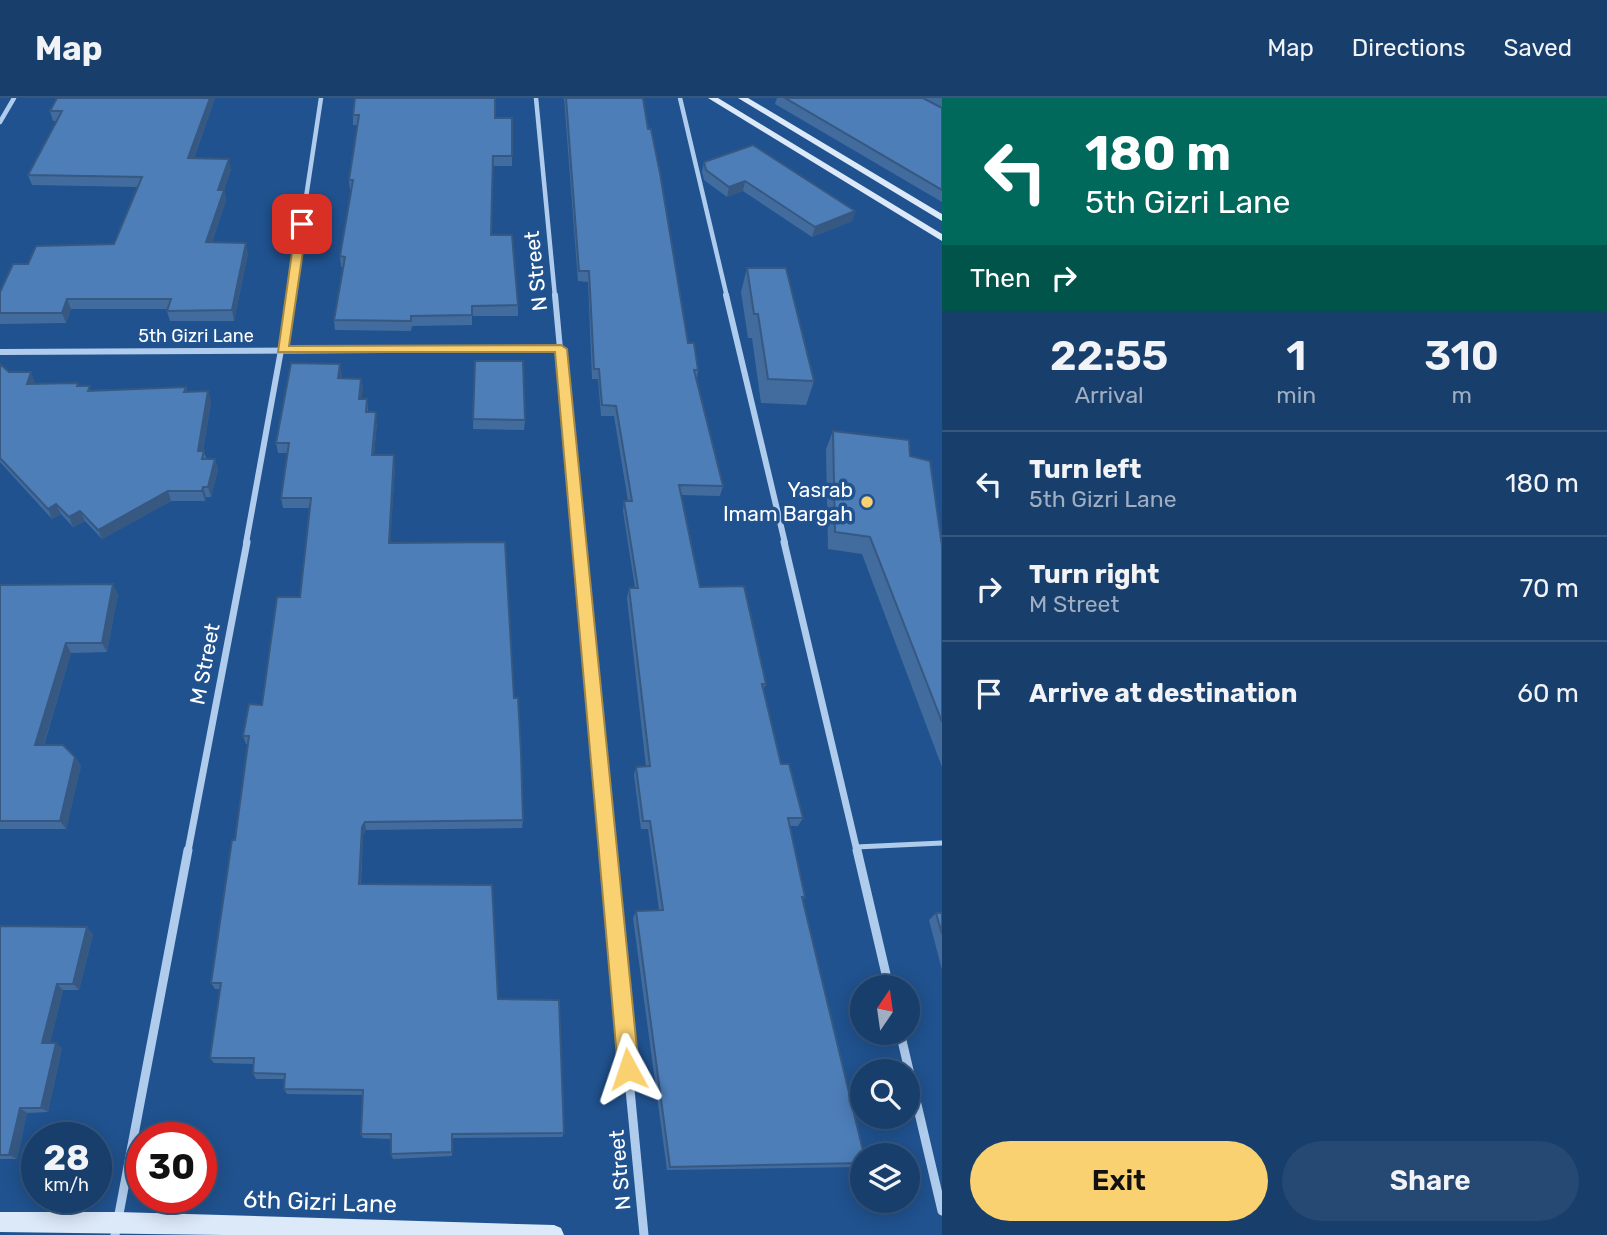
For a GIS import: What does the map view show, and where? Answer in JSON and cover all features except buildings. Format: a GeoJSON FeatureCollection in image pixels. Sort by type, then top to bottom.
{"type":"FeatureCollection","features":[{"type":"Feature","properties":{"kind":"main road"},"geometry":{"type":"LineString","coordinates":[[712,98],[942,238]]}},
{"type":"Feature","properties":{"kind":"main road"},"geometry":{"type":"LineString","coordinates":[[742,98],[942,218]]}},
{"type":"Feature","properties":{"kind":"main road","name":"6th Gizri Lane"},"geometry":{"type":"LineString","coordinates":[[0,1222],[116,1229],[554,1235]]}},
{"type":"Feature","properties":{"kind":"street"},"geometry":{"type":"LineString","coordinates":[[0,122],[14,98]]}},
{"type":"Feature","properties":{"kind":"street","name":"M Street"},"geometry":{"type":"LineString","coordinates":[[116,1229],[283,350],[321,98]]}},
{"type":"Feature","properties":{"kind":"street","name":"N Street"},"geometry":{"type":"LineString","coordinates":[[536,98],[644,1235]]}},
{"type":"Feature","properties":{"kind":"street"},"geometry":{"type":"LineString","coordinates":[[680,98],[886,975]]}},
{"type":"Feature","properties":{"kind":"street","name":"5th Gizri Lane"},"geometry":{"type":"LineString","coordinates":[[0,352],[561,349]]}},
{"type":"Feature","properties":{"kind":"street"},"geometry":{"type":"LineString","coordinates":[[903,1045],[942,1211]]}},
{"type":"Feature","properties":{"kind":"lane"},"geometry":{"type":"LineString","coordinates":[[856,848],[942,843]]}},
{"type":"Feature","properties":{"kind":"place","name":"Yasrab Imam Bargah"},"geometry":{"type":"Point","coordinates":[867,502]}},
{"type":"Feature","properties":{"kind":"route"},"geometry":{"type":"LineString","coordinates":[[302,224],[283,350],[561,349],[628,1069]]}}]}
